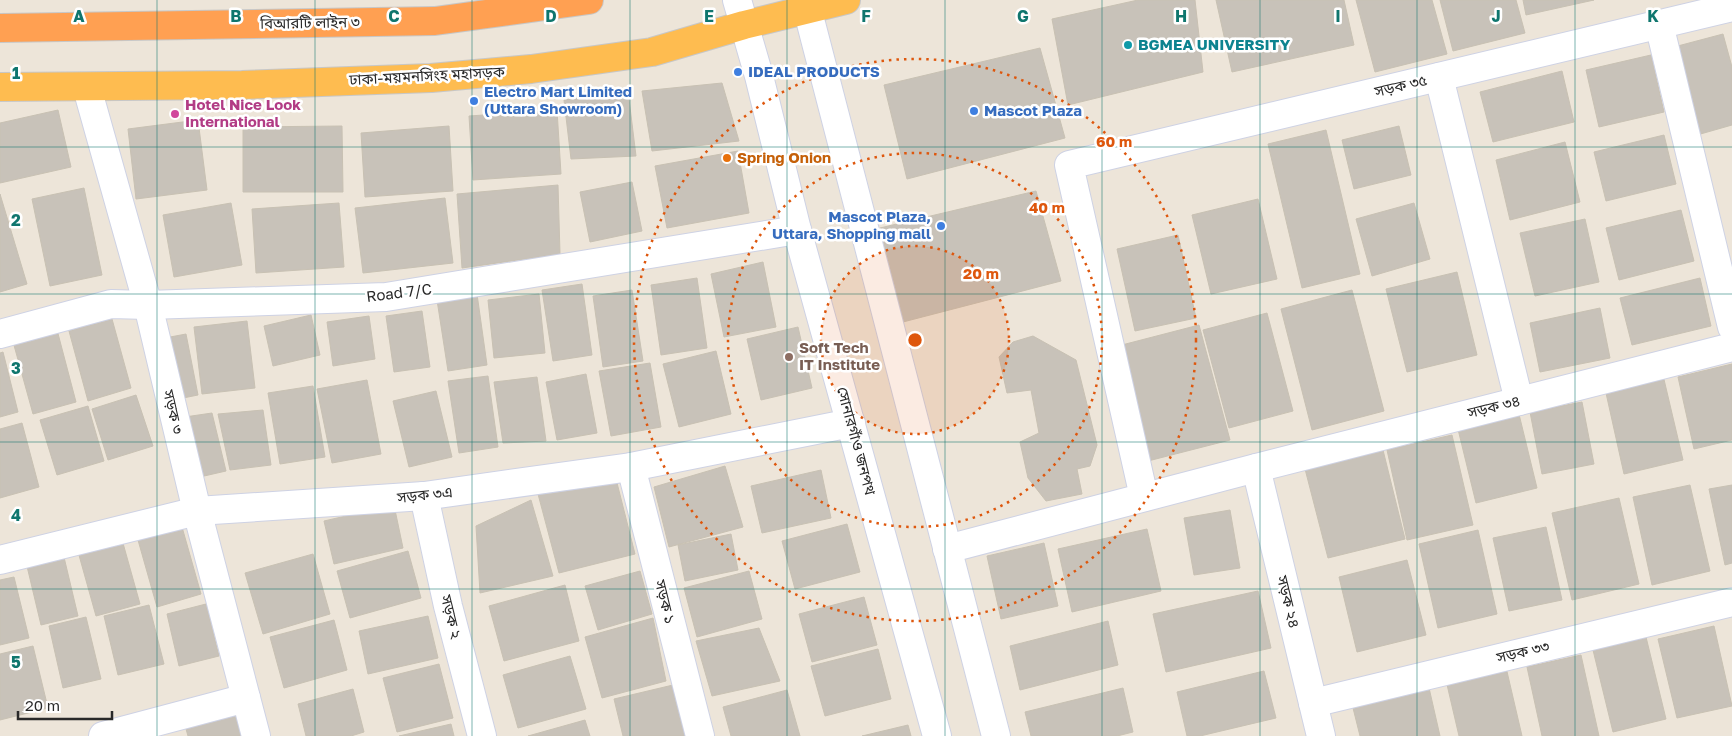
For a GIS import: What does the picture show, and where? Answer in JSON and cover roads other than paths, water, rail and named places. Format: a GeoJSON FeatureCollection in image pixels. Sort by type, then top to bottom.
{"type":"FeatureCollection","features":[{"type":"Feature","properties":{"kind":"highway","name":"বিআরটি লাইন ৩"},"geometry":{"type":"LineString","coordinates":[[0,28],[436,21],[589,0]]}},
{"type":"Feature","properties":{"kind":"highway","name":"ঢাকা-ময়মনসিংহ মহাসড়ক"},"geometry":{"type":"LineString","coordinates":[[0,87],[87,88],[431,78],[531,69],[652,52],[741,12],[846,0]]}},
{"type":"Feature","properties":{"kind":"street"},"geometry":{"type":"LineString","coordinates":[[806,4],[996,736]]}},
{"type":"Feature","properties":{"kind":"street","name":"সড়ক ৩৫"},"geometry":{"type":"LineString","coordinates":[[1144,497],[1069,165],[1732,6]]}},
{"type":"Feature","properties":{"kind":"street","name":"সোনারগাঁও জনপথ"},"geometry":{"type":"LineString","coordinates":[[741,12],[797,230],[937,736]]}},
{"type":"Feature","properties":{"kind":"street"},"geometry":{"type":"LineString","coordinates":[[1659,24],[1732,327]]}},
{"type":"Feature","properties":{"kind":"street"},"geometry":{"type":"LineString","coordinates":[[1438,77],[1519,401]]}},
{"type":"Feature","properties":{"kind":"street","name":"সড়ক ৩"},"geometry":{"type":"LineString","coordinates":[[87,88],[148,305],[197,511],[256,736]]}},
{"type":"Feature","properties":{"kind":"street","name":"Road 7/C"},"geometry":{"type":"LineString","coordinates":[[0,334],[111,304],[148,305],[386,297],[797,230]]}},
{"type":"Feature","properties":{"kind":"street","name":"সড়ক ৩৪"},"geometry":{"type":"LineString","coordinates":[[947,550],[1256,468],[1732,347]]}},
{"type":"Feature","properties":{"kind":"street","name":"সড়ক ৩এ"},"geometry":{"type":"LineString","coordinates":[[0,560],[197,511],[424,496],[630,467],[851,423]]}},
{"type":"Feature","properties":{"kind":"street","name":"সড়ক ১"},"geometry":{"type":"LineString","coordinates":[[630,467],[700,736]]}},
{"type":"Feature","properties":{"kind":"street","name":"সড়ক ২৪"},"geometry":{"type":"LineString","coordinates":[[1256,468],[1321,736]]}},
{"type":"Feature","properties":{"kind":"street","name":"সড়ক ২"},"geometry":{"type":"LineString","coordinates":[[424,496],[448,606],[482,736]]}},
{"type":"Feature","properties":{"kind":"street","name":"সড়ক ৩৩"},"geometry":{"type":"LineString","coordinates":[[1313,702],[1732,602]]}},
{"type":"Feature","properties":{"kind":"street"},"geometry":{"type":"LineString","coordinates":[[104,736],[246,698]]}},
{"type":"Feature","properties":{"kind":"place","name":"BGMEA UNIVERSITY"},"geometry":{"type":"Point","coordinates":[1128,45]}},
{"type":"Feature","properties":{"kind":"place","name":"IDEAL PRODUCTS"},"geometry":{"type":"Point","coordinates":[738,72]}},
{"type":"Feature","properties":{"kind":"place","name":"Electro Mart Limited (Uttara Showroom)"},"geometry":{"type":"Point","coordinates":[474,101]}},
{"type":"Feature","properties":{"kind":"place","name":"Mascot Plaza"},"geometry":{"type":"Point","coordinates":[974,111]}},
{"type":"Feature","properties":{"kind":"place","name":"Hotel Nice Look International"},"geometry":{"type":"Point","coordinates":[175,114]}},
{"type":"Feature","properties":{"kind":"place","name":"Spring Onion"},"geometry":{"type":"Point","coordinates":[727,158]}},
{"type":"Feature","properties":{"kind":"place","name":"Mascot Plaza, Uttara, Shopping mall"},"geometry":{"type":"Point","coordinates":[941,226]}},
{"type":"Feature","properties":{"kind":"place","name":"Soft Tech IT Institute"},"geometry":{"type":"Point","coordinates":[789,357]}}]}
